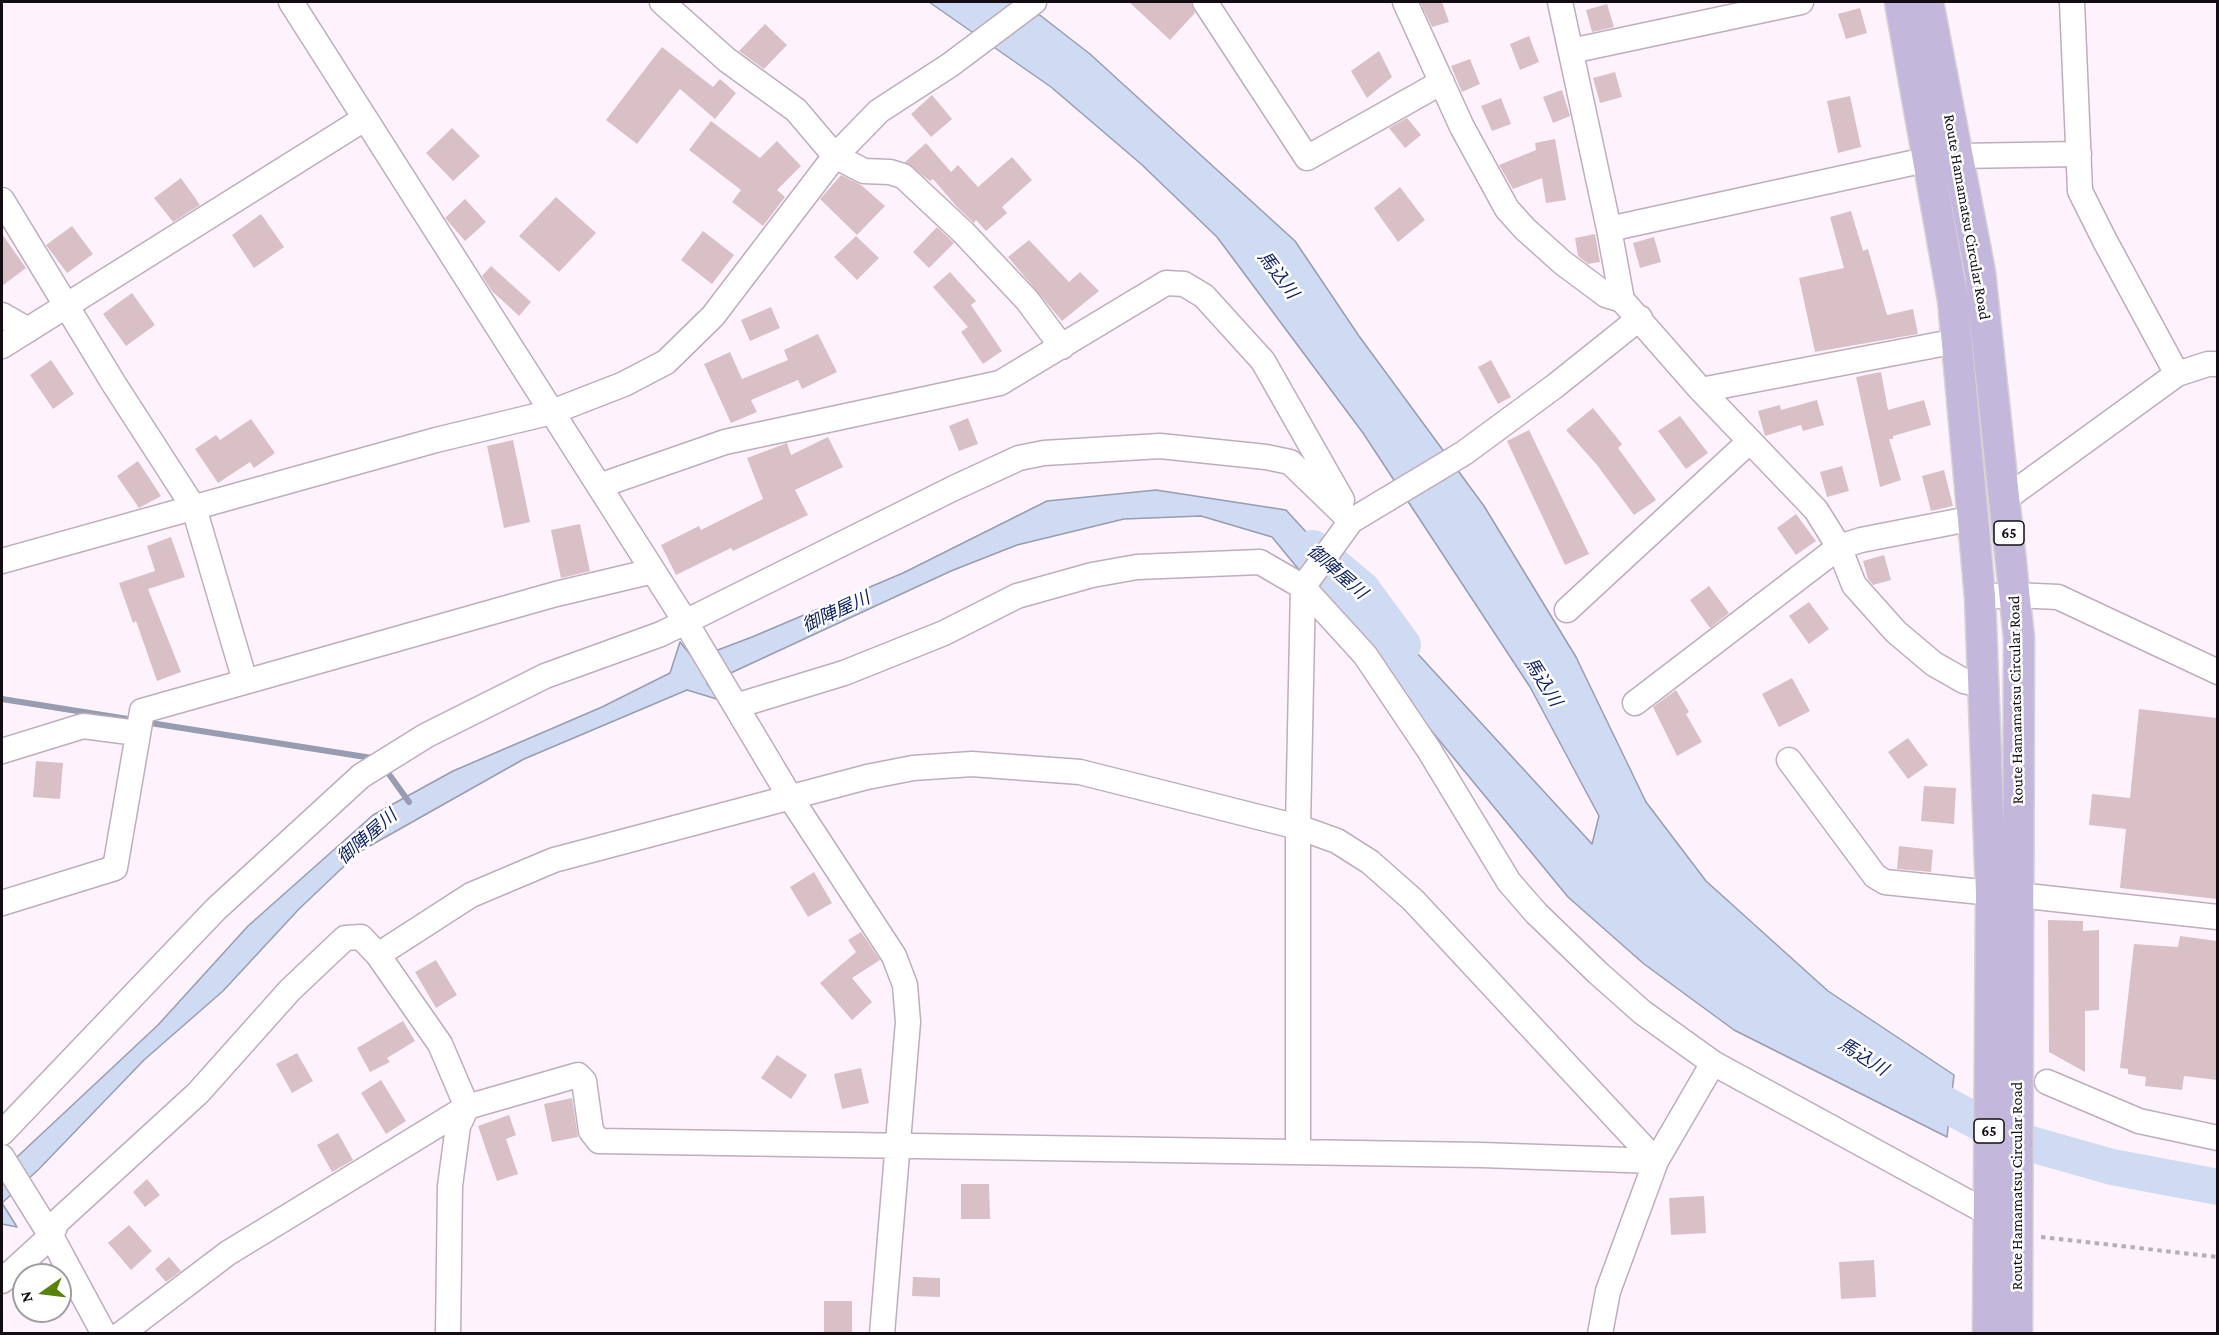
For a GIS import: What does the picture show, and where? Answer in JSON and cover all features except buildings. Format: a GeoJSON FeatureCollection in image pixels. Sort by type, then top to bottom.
{"type":"FeatureCollection","features":[{"type":"Feature","properties":{"kind":"main road","name":"Route Hamamatsu Circular Road"},"geometry":{"type":"LineString","coordinates":[[1900,2],[1944,158],[1980,272],[2006,499],[2019,638],[2005,894],[1989,1056],[2002,1217],[2017,1334]]}},
{"type":"Feature","properties":{"kind":"main road","name":"Route Hamamatsu Circular Road"},"geometry":{"type":"LineString","coordinates":[[1928,2],[1944,158],[1957,341],[1974,518],[1985,686],[2005,894],[2017,1070],[1988,1334]]}},
{"type":"Feature","properties":{"kind":"street"},"geometry":{"type":"LineString","coordinates":[[291,2],[688,625],[790,797],[884,941],[902,977],[908,1022],[882,1334]]}},
{"type":"Feature","properties":{"kind":"street"},"geometry":{"type":"LineString","coordinates":[[662,2],[727,60],[796,110],[835,156],[864,171],[890,172],[903,176],[964,233],[1027,300],[1062,347]]}},
{"type":"Feature","properties":{"kind":"street"},"geometry":{"type":"LineString","coordinates":[[2,561],[436,440],[552,411],[624,384],[666,362],[713,316],[835,156],[879,111],[950,65],[1034,2]]}},
{"type":"Feature","properties":{"kind":"street"},"geometry":{"type":"LineString","coordinates":[[1205,2],[1307,158],[1442,82]]}},
{"type":"Feature","properties":{"kind":"street"},"geometry":{"type":"LineString","coordinates":[[1405,2],[1462,127],[1506,209],[1563,263],[1606,296],[1622,300],[1640,318],[1701,390],[1816,510],[1839,547],[1854,585],[1896,632],[1934,664],[1964,681],[1985,686]]}},
{"type":"Feature","properties":{"kind":"street"},"geometry":{"type":"LineString","coordinates":[[1560,2],[1610,229],[1622,300]]}},
{"type":"Feature","properties":{"kind":"street"},"geometry":{"type":"LineString","coordinates":[[1571,51],[1801,2]]}},
{"type":"Feature","properties":{"kind":"street"},"geometry":{"type":"LineString","coordinates":[[2072,2],[2080,191],[2104,242],[2177,374]]}},
{"type":"Feature","properties":{"kind":"street"},"geometry":{"type":"LineString","coordinates":[[2,346],[364,119]]}},
{"type":"Feature","properties":{"kind":"street"},"geometry":{"type":"LineString","coordinates":[[1610,229],[1944,158],[2079,154]]}},
{"type":"Feature","properties":{"kind":"street"},"geometry":{"type":"LineString","coordinates":[[2,200],[194,508],[245,681]]}},
{"type":"Feature","properties":{"kind":"street"},"geometry":{"type":"LineString","coordinates":[[599,486],[724,442],[1000,382],[1166,283],[1184,284],[1204,296],[1263,361],[1338,493],[1359,517]]}},
{"type":"Feature","properties":{"kind":"street"},"geometry":{"type":"LineString","coordinates":[[2,315],[28,330]]}},
{"type":"Feature","properties":{"kind":"street"},"geometry":{"type":"LineString","coordinates":[[1298,1152],[1298,827],[1303,587],[1359,517],[1464,453],[1555,386],[1640,318]]}},
{"type":"Feature","properties":{"kind":"street"},"geometry":{"type":"LineString","coordinates":[[1701,390],[1957,341]]}},
{"type":"Feature","properties":{"kind":"street"},"geometry":{"type":"LineString","coordinates":[[2006,499],[2177,374],[2208,364],[2217,364]]}},
{"type":"Feature","properties":{"kind":"street"},"geometry":{"type":"LineString","coordinates":[[1567,609],[1750,441]]}},
{"type":"Feature","properties":{"kind":"street"},"geometry":{"type":"LineString","coordinates":[[2,1133],[216,909],[361,776],[427,735],[545,675],[688,625],[954,488],[1019,458],[1044,453],[1160,446],[1266,457],[1290,462],[1359,517]]}},
{"type":"Feature","properties":{"kind":"street"},"geometry":{"type":"LineString","coordinates":[[1635,703],[1839,547],[1861,540],[1974,518]]}},
{"type":"Feature","properties":{"kind":"street"},"geometry":{"type":"LineString","coordinates":[[734,702],[844,673],[945,633],[1017,596],[1092,575],[1137,567],[1260,562],[1303,587],[1365,655],[1429,750],[1509,882],[1536,913],[1642,1012],[1713,1063],[2002,1217]]}},
{"type":"Feature","properties":{"kind":"street"},"geometry":{"type":"LineString","coordinates":[[2,751],[83,726],[140,722],[245,681],[556,594],[653,571]]}},
{"type":"Feature","properties":{"kind":"street"},"geometry":{"type":"LineString","coordinates":[[1980,597],[2015,595],[2058,597],[2217,672]]}},
{"type":"Feature","properties":{"kind":"street"},"geometry":{"type":"LineString","coordinates":[[2,903],[115,868],[140,722]]}},
{"type":"Feature","properties":{"kind":"street"},"geometry":{"type":"LineString","coordinates":[[1789,760],[1875,876],[1885,882],[2217,917]]}},
{"type":"Feature","properties":{"kind":"street"},"geometry":{"type":"LineString","coordinates":[[378,955],[471,896],[554,860],[790,797],[913,768],[1000,764],[1080,772],[1298,827],[1337,841],[1370,862],[1413,900],[1656,1161]]}},
{"type":"Feature","properties":{"kind":"street"},"geometry":{"type":"LineString","coordinates":[[2,1281],[45,1226],[57,1222],[198,1093],[290,990],[345,938],[361,937],[378,955],[440,1044],[466,1107],[458,1125],[450,1186],[448,1334]]}},
{"type":"Feature","properties":{"kind":"street"},"geometry":{"type":"LineString","coordinates":[[1600,1334],[1608,1291],[1656,1161],[1713,1063]]}},
{"type":"Feature","properties":{"kind":"street"},"geometry":{"type":"LineString","coordinates":[[121,1334],[228,1253],[466,1107],[578,1075],[584,1081],[591,1131],[598,1141],[1298,1152],[1656,1161]]}},
{"type":"Feature","properties":{"kind":"street"},"geometry":{"type":"LineString","coordinates":[[2048,1082],[2139,1121],[2217,1138]]}},
{"type":"Feature","properties":{"kind":"street"},"geometry":{"type":"LineString","coordinates":[[2,1157],[45,1226],[104,1334]]}},
{"type":"Feature","properties":{"kind":"path"},"geometry":{"type":"LineString","coordinates":[[2002,1217],[2217,1257]]}},
{"type":"Feature","properties":{"kind":"water"},"geometry":{"type":"Polygon","coordinates":[[[929,2],[1023,2],[1090,54],[1295,241],[1359,336],[1484,506],[1576,657],[1646,802],[1706,881],[1828,991],[1954,1075],[1947,1137],[1734,1030],[1644,964],[1568,897],[1272,537],[1201,516],[1124,519],[1017,545],[951,571],[707,684],[720,700],[687,690],[524,759],[359,852],[299,909],[223,991],[144,1060],[39,1169],[2,1203],[2,1171],[158,1025],[248,926],[373,815],[453,771],[602,707],[670,673],[680,642],[694,659],[752,637],[903,573],[1047,501],[1156,490],[1286,510],[1592,844],[1599,816],[1530,687],[1363,433],[1217,237],[1141,164],[1051,87],[929,2]]]}},
{"type":"Feature","properties":{"kind":"water"},"geometry":{"type":"Polygon","coordinates":[[[2,1203],[17,1227],[2,1224],[2,1203]]]}},
{"type":"Feature","properties":{"kind":"waterway","name":"御陣屋川"},"geometry":{"type":"LineString","coordinates":[[1313,548],[1362,589],[1403,645]]}},
{"type":"Feature","properties":{"kind":"waterway"},"geometry":{"type":"LineString","coordinates":[[2,699],[134,720]]}},
{"type":"Feature","properties":{"kind":"waterway"},"geometry":{"type":"LineString","coordinates":[[144,722],[372,758]]}},
{"type":"Feature","properties":{"kind":"waterway"},"geometry":{"type":"LineString","coordinates":[[386,770],[409,802]]}},
{"type":"Feature","properties":{"kind":"waterway","name":"馬込川"},"geometry":{"type":"LineString","coordinates":[[1906,1083],[2006,1137],[2112,1167],[2218,1187]]}}]}
